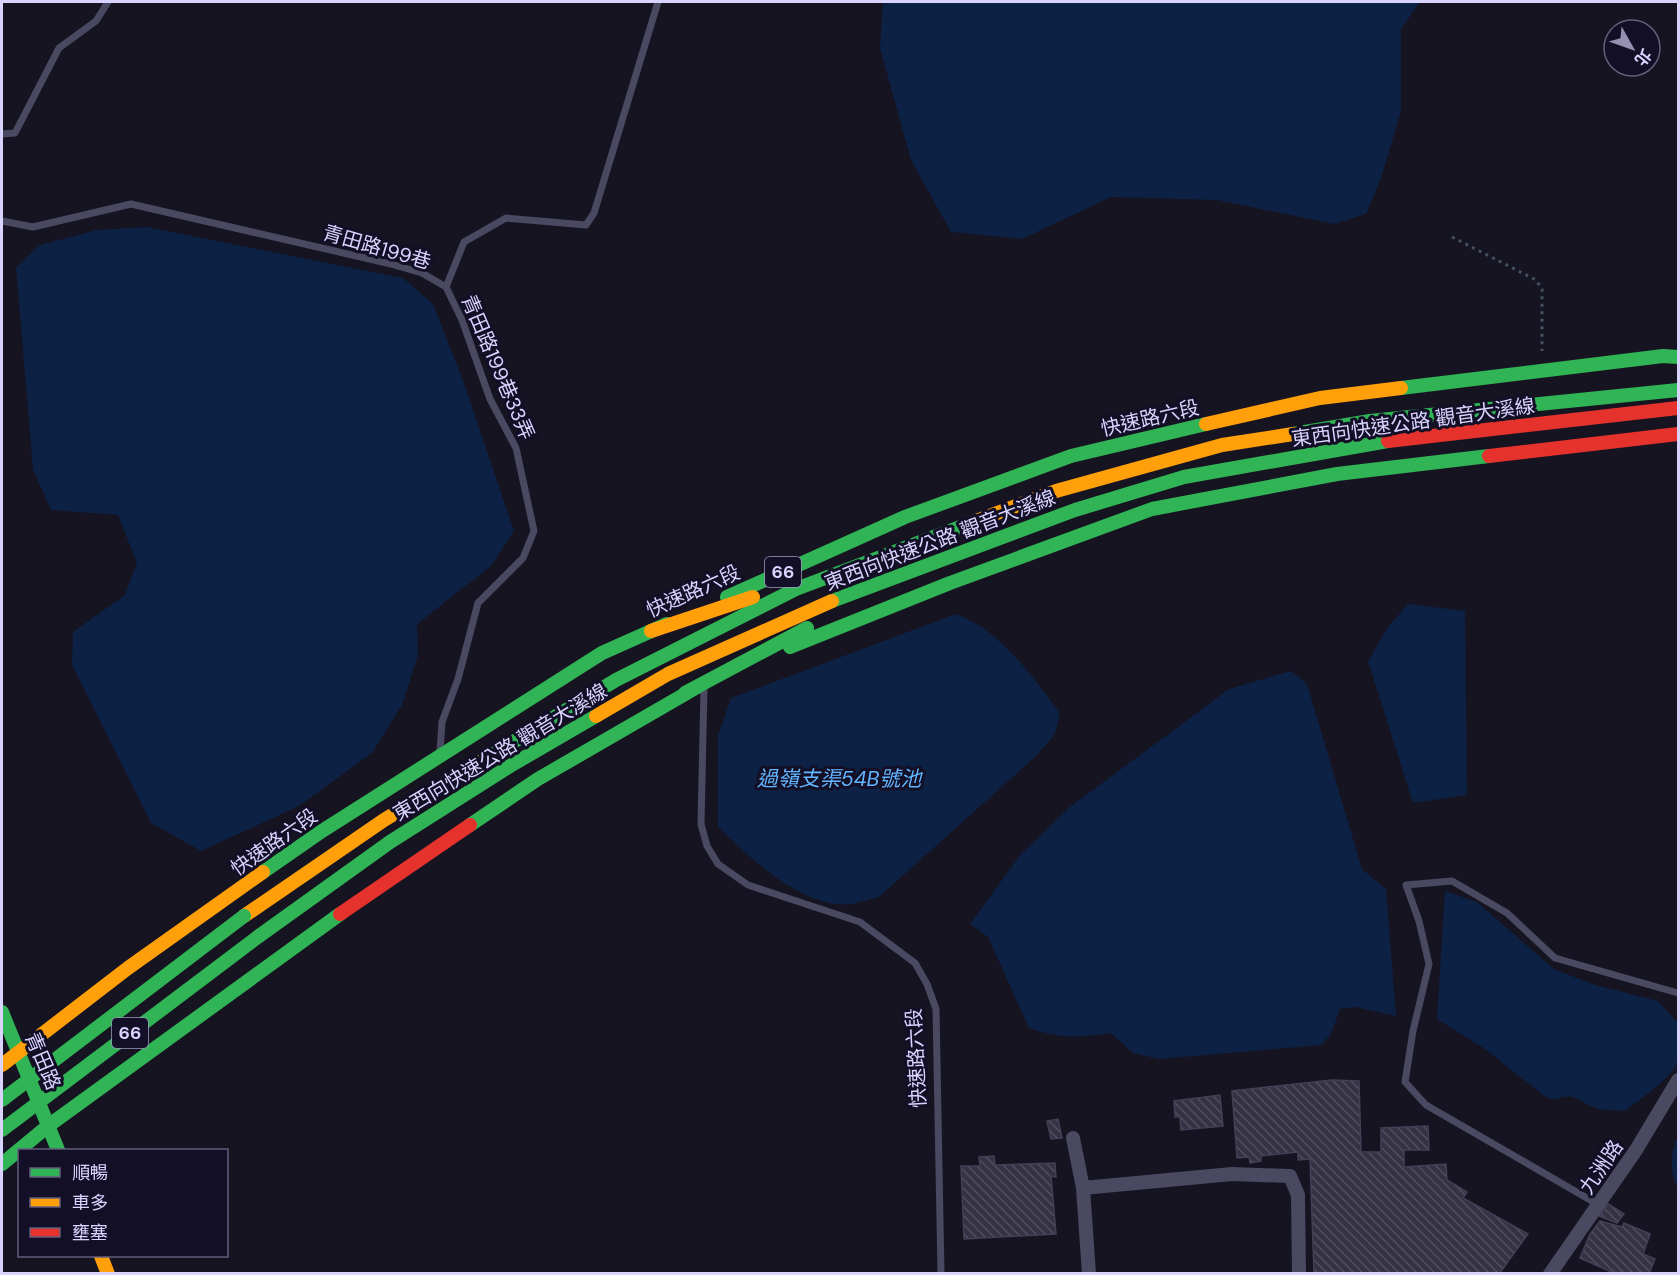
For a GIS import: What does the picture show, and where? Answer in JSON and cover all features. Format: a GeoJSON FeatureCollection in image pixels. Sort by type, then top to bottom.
{"type":"FeatureCollection","features":[{"type":"Feature","properties":{"kind":"main road","name":"快速路六段"},"geometry":{"type":"LineString","coordinates":[[2,1065],[128,968],[322,831],[602,653],[905,517],[1071,456],[1320,398],[1663,356],[1678,357]]}},
{"type":"Feature","properties":{"kind":"main road","name":"東西向快速公路 觀音大溪線"},"geometry":{"type":"LineString","coordinates":[[2,1100],[244,915],[384,820],[616,680],[796,590],[1056,490],[1222,445],[1370,421],[1678,390]]}},
{"type":"Feature","properties":{"kind":"main road","name":"東西向快速公路 觀音大溪線"},"geometry":{"type":"LineString","coordinates":[[2,1130],[259,936],[390,842],[510,766],[668,674],[809,610],[1075,510],[1184,477],[1383,442],[1678,408]]}},
{"type":"Feature","properties":{"kind":"main road","name":"66"},"geometry":{"type":"LineString","coordinates":[[20,1149],[48,1126],[317,930],[538,779],[704,684],[825,632],[1152,509],[1336,474],[1678,434]]}},
{"type":"Feature","properties":{"kind":"main road"},"geometry":{"type":"LineString","coordinates":[[651,631],[924,540]]}},
{"type":"Feature","properties":{"kind":"main road"},"geometry":{"type":"LineString","coordinates":[[685,693],[933,562]]}},
{"type":"Feature","properties":{"kind":"main road","name":"青田路"},"geometry":{"type":"LineString","coordinates":[[2,1012],[5,1031],[18,1052],[58,1149]]}},
{"type":"Feature","properties":{"kind":"main road","name":"66"},"geometry":{"type":"LineString","coordinates":[[2,1164],[18,1151]]}},
{"type":"Feature","properties":{"kind":"main road"},"geometry":{"type":"LineString","coordinates":[[101,1257],[108,1274]]}},
{"type":"Feature","properties":{"kind":"street","name":"九洲路"},"geometry":{"type":"LineString","coordinates":[[1550,1274],[1636,1150],[1678,1080]]}},
{"type":"Feature","properties":{"kind":"street"},"geometry":{"type":"LineString","coordinates":[[1073,1138],[1083,1188],[1089,1274]]}},
{"type":"Feature","properties":{"kind":"street"},"geometry":{"type":"LineString","coordinates":[[1083,1188],[1232,1174],[1290,1176],[1298,1195],[1299,1274]]}},
{"type":"Feature","properties":{"kind":"lane"},"geometry":{"type":"LineString","coordinates":[[2,134],[15,133],[59,48],[96,21],[108,2]]}},
{"type":"Feature","properties":{"kind":"lane","name":"青田路199巷"},"geometry":{"type":"LineString","coordinates":[[2,221],[33,227],[131,204],[391,264],[422,273],[446,287],[464,242],[506,218],[586,225],[594,213],[658,2]]}},
{"type":"Feature","properties":{"kind":"lane","name":"青田路199巷33弄"},"geometry":{"type":"LineString","coordinates":[[439,756],[442,722],[458,680],[478,603],[524,558],[534,531],[516,448],[490,399],[462,320],[446,287]]}},
{"type":"Feature","properties":{"kind":"lane","name":"快速路六段"},"geometry":{"type":"LineString","coordinates":[[704,684],[701,824],[707,846],[718,864],[748,885],[860,922],[915,963],[927,984],[936,1008],[941,1274]]}},
{"type":"Feature","properties":{"kind":"lane"},"geometry":{"type":"LineString","coordinates":[[1599,1205],[1426,1105],[1405,1082],[1413,1031],[1429,964],[1419,921],[1406,885],[1452,881],[1507,913],[1556,958],[1678,993]]}},
{"type":"Feature","properties":{"kind":"path"},"geometry":{"type":"LineString","coordinates":[[1452,237],[1536,280],[1542,289],[1540,342],[1545,370]]}},
{"type":"Feature","properties":{"kind":"water"},"geometry":{"type":"Polygon","coordinates":[[[883,2],[1420,2],[1401,29],[1401,111],[1381,178],[1366,214],[1334,224],[1217,200],[1111,197],[1022,239],[951,232],[911,160],[880,48],[883,2]]]}},
{"type":"Feature","properties":{"kind":"water"},"geometry":{"type":"Polygon","coordinates":[[[147,227],[403,278],[433,304],[465,386],[514,531],[491,566],[417,624],[418,655],[402,705],[372,753],[299,806],[201,851],[151,823],[72,665],[73,632],[125,595],[137,563],[118,515],[51,510],[33,469],[16,267],[40,245],[97,230],[147,227]]]}},
{"type":"Feature","properties":{"kind":"water"},"geometry":{"type":"Polygon","coordinates":[[[1408,604],[1465,611],[1467,795],[1413,803],[1368,661],[1388,627],[1408,604]]]}},
{"type":"Feature","properties":{"kind":"water","name":"過嶺支渠54B號池"},"geometry":{"type":"Polygon","coordinates":[[[956,614],[987,631],[1027,670],[1060,713],[1055,734],[1036,756],[879,897],[852,904],[834,904],[815,899],[762,867],[718,827],[718,736],[731,698],[956,614]]]}},
{"type":"Feature","properties":{"kind":"water"},"geometry":{"type":"Polygon","coordinates":[[[1291,671],[1307,684],[1362,869],[1386,889],[1396,1016],[1356,1007],[1340,1009],[1331,1034],[1321,1045],[1159,1059],[1133,1053],[1111,1033],[1070,1036],[1029,1028],[988,937],[970,924],[1021,854],[1070,807],[1229,689],[1291,671]]]}},
{"type":"Feature","properties":{"kind":"water"},"geometry":{"type":"Polygon","coordinates":[[[1445,891],[1477,902],[1554,969],[1595,985],[1658,1001],[1678,1023],[1678,1056],[1673,1071],[1625,1111],[1599,1109],[1572,1097],[1555,1100],[1544,1096],[1485,1049],[1437,1019],[1445,891]]]}},
{"type":"Feature","properties":{"kind":"water"},"geometry":{"type":"Polygon","coordinates":[[[1678,1136],[1678,1189],[1673,1175],[1672,1162],[1678,1136]]]}},
{"type":"Feature","properties":{"kind":"building"},"geometry":{"type":"Polygon","coordinates":[[[1332,1080],[1359,1081],[1361,1152],[1381,1152],[1381,1128],[1428,1126],[1429,1150],[1404,1150],[1404,1167],[1446,1164],[1447,1180],[1467,1192],[1463,1198],[1528,1234],[1499,1274],[1314,1274],[1310,1159],[1298,1160],[1298,1152],[1261,1156],[1261,1161],[1250,1163],[1249,1157],[1237,1158],[1232,1091],[1332,1080]]]}},
{"type":"Feature","properties":{"kind":"building"},"geometry":{"type":"Polygon","coordinates":[[[1220,1095],[1223,1126],[1181,1130],[1180,1117],[1175,1117],[1174,1101],[1220,1095]]]}},
{"type":"Feature","properties":{"kind":"building"},"geometry":{"type":"Polygon","coordinates":[[[1058,1119],[1062,1138],[1051,1139],[1047,1121],[1058,1119]]]}},
{"type":"Feature","properties":{"kind":"building"},"geometry":{"type":"Polygon","coordinates":[[[994,1156],[995,1165],[1055,1163],[1056,1177],[1051,1176],[1056,1234],[964,1239],[961,1166],[980,1166],[979,1157],[994,1156]]]}},
{"type":"Feature","properties":{"kind":"building"},"geometry":{"type":"Polygon","coordinates":[[[1608,1204],[1624,1214],[1617,1223],[1599,1216],[1608,1204]]]}},
{"type":"Feature","properties":{"kind":"building"},"geometry":{"type":"Polygon","coordinates":[[[1600,1221],[1622,1227],[1624,1223],[1650,1234],[1643,1254],[1655,1259],[1649,1274],[1616,1274],[1580,1258],[1590,1234],[1600,1221]]]}},
{"type":"Feature","properties":{"kind":"traffic: fast"},"geometry":{"type":"LineString","coordinates":[[1401,388],[1663,356],[1678,357]]}},
{"type":"Feature","properties":{"kind":"traffic: fast"},"geometry":{"type":"LineString","coordinates":[[1293,434],[1370,421],[1678,390]]}},
{"type":"Feature","properties":{"kind":"traffic: fast"},"geometry":{"type":"LineString","coordinates":[[727,597],[905,517],[1071,456],[1206,424]]}},
{"type":"Feature","properties":{"kind":"traffic: fast"},"geometry":{"type":"LineString","coordinates":[[832,601],[1075,510],[1184,477],[1388,441]]}},
{"type":"Feature","properties":{"kind":"traffic: fast"},"geometry":{"type":"LineString","coordinates":[[790,647],[950,583],[1152,509],[1337,474],[1489,456]]}},
{"type":"Feature","properties":{"kind":"traffic: fast"},"geometry":{"type":"LineString","coordinates":[[480,762],[616,680],[796,589],[976,521]]}},
{"type":"Feature","properties":{"kind":"traffic: fast"},"geometry":{"type":"LineString","coordinates":[[263,872],[322,831],[602,653],[667,624]]}},
{"type":"Feature","properties":{"kind":"traffic: fast"},"geometry":{"type":"LineString","coordinates":[[685,693],[807,628]]}},
{"type":"Feature","properties":{"kind":"traffic: fast"},"geometry":{"type":"LineString","coordinates":[[470,825],[538,779],[699,686]]}},
{"type":"Feature","properties":{"kind":"traffic: fast"},"geometry":{"type":"LineString","coordinates":[[259,936],[390,842],[510,766],[596,716]]}},
{"type":"Feature","properties":{"kind":"traffic: fast"},"geometry":{"type":"LineString","coordinates":[[20,1149],[48,1126],[340,914]]}},
{"type":"Feature","properties":{"kind":"traffic: fast"},"geometry":{"type":"LineString","coordinates":[[2,1100],[244,916]]}},
{"type":"Feature","properties":{"kind":"traffic: fast"},"geometry":{"type":"LineString","coordinates":[[2,1130],[259,936]]}},
{"type":"Feature","properties":{"kind":"traffic: fast"},"geometry":{"type":"LineString","coordinates":[[2,1012],[58,1149]]}},
{"type":"Feature","properties":{"kind":"traffic: fast"},"geometry":{"type":"LineString","coordinates":[[2,1164],[18,1151]]}},
{"type":"Feature","properties":{"kind":"traffic: slow"},"geometry":{"type":"LineString","coordinates":[[1206,424],[1320,398],[1401,388]]}},
{"type":"Feature","properties":{"kind":"traffic: slow"},"geometry":{"type":"LineString","coordinates":[[976,521],[1056,491],[1222,445],[1293,434]]}},
{"type":"Feature","properties":{"kind":"traffic: slow"},"geometry":{"type":"LineString","coordinates":[[651,631],[753,597]]}},
{"type":"Feature","properties":{"kind":"traffic: slow"},"geometry":{"type":"LineString","coordinates":[[596,716],[668,674],[832,601]]}},
{"type":"Feature","properties":{"kind":"traffic: slow"},"geometry":{"type":"LineString","coordinates":[[244,916],[384,820],[480,762]]}},
{"type":"Feature","properties":{"kind":"traffic: slow"},"geometry":{"type":"LineString","coordinates":[[2,1065],[128,968],[263,872]]}},
{"type":"Feature","properties":{"kind":"traffic: slow"},"geometry":{"type":"LineString","coordinates":[[101,1257],[108,1274]]}},
{"type":"Feature","properties":{"kind":"traffic: jam"},"geometry":{"type":"LineString","coordinates":[[1388,441],[1678,408]]}},
{"type":"Feature","properties":{"kind":"traffic: jam"},"geometry":{"type":"LineString","coordinates":[[1489,456],[1678,434]]}},
{"type":"Feature","properties":{"kind":"traffic: jam"},"geometry":{"type":"LineString","coordinates":[[340,914],[470,825]]}}]}
